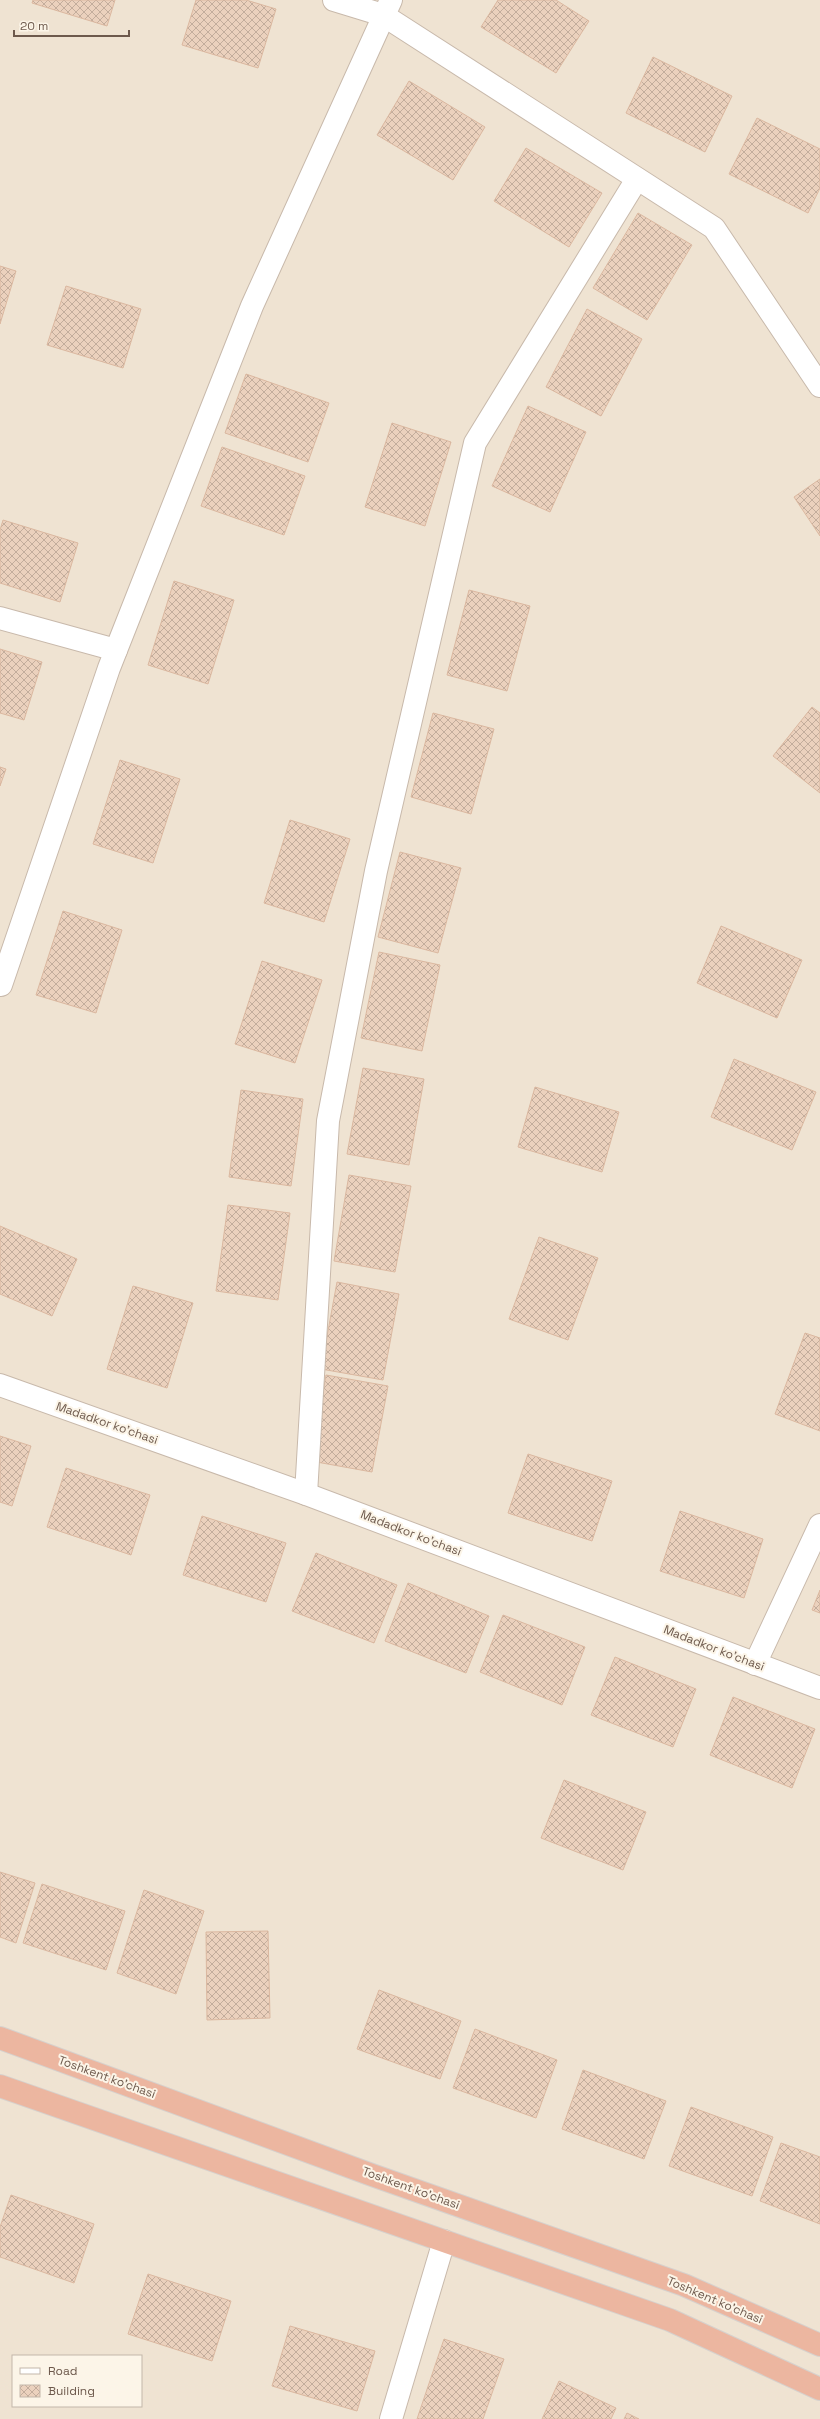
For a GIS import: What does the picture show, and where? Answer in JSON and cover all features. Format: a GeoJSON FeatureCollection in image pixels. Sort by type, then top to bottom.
{"type":"FeatureCollection","features":[{"type":"Feature","properties":{"kind":"highway","name":"Toshkent ko'chasi"},"geometry":{"type":"LineString","coordinates":[[0,2038],[372,2174],[684,2285],[820,2345]]}},
{"type":"Feature","properties":{"kind":"highway"},"geometry":{"type":"LineString","coordinates":[[0,2086],[670,2320],[820,2389]]}},
{"type":"Feature","properties":{"kind":"street"},"geometry":{"type":"LineString","coordinates":[[334,0],[387,8],[637,179],[714,228],[820,386]]}},
{"type":"Feature","properties":{"kind":"street"},"geometry":{"type":"LineString","coordinates":[[1,985],[116,650],[252,306],[387,8]]}},
{"type":"Feature","properties":{"kind":"street"},"geometry":{"type":"LineString","coordinates":[[306,1494],[328,1120],[376,871],[475,443],[637,179]]}},
{"type":"Feature","properties":{"kind":"street"},"geometry":{"type":"LineString","coordinates":[[0,618],[116,650]]}},
{"type":"Feature","properties":{"kind":"street","name":"Madadkor ko'chasi"},"geometry":{"type":"LineString","coordinates":[[0,1385],[306,1494],[820,1688]]}},
{"type":"Feature","properties":{"kind":"street"},"geometry":{"type":"LineString","coordinates":[[755,1664],[820,1525]]}},
{"type":"Feature","properties":{"kind":"street"},"geometry":{"type":"LineString","coordinates":[[391,2419],[444,2241]]}},
{"type":"Feature","properties":{"kind":"shaded area"},"geometry":{"type":"Polygon","coordinates":[[[0,0],[820,0],[820,2419],[0,2419],[0,0]]]}},
{"type":"Feature","properties":{"kind":"building"},"geometry":{"type":"Polygon","coordinates":[[[33,0],[115,0],[107,26],[32,3],[33,0]]]}},
{"type":"Feature","properties":{"kind":"building"},"geometry":{"type":"Polygon","coordinates":[[[196,0],[246,0],[276,9],[258,68],[182,45],[196,0]]]}},
{"type":"Feature","properties":{"kind":"building"},"geometry":{"type":"Polygon","coordinates":[[[498,0],[556,0],[589,21],[556,73],[481,27],[498,0]]]}},
{"type":"Feature","properties":{"kind":"building"},"geometry":{"type":"Polygon","coordinates":[[[653,57],[732,96],[705,152],[626,113],[653,57]]]}},
{"type":"Feature","properties":{"kind":"building"},"geometry":{"type":"Polygon","coordinates":[[[409,81],[485,127],[453,180],[377,135],[409,81]]]}},
{"type":"Feature","properties":{"kind":"building"},"geometry":{"type":"Polygon","coordinates":[[[757,118],[820,149],[820,188],[808,213],[729,174],[757,118]]]}},
{"type":"Feature","properties":{"kind":"building"},"geometry":{"type":"Polygon","coordinates":[[[526,148],[602,193],[569,247],[494,201],[526,148]]]}},
{"type":"Feature","properties":{"kind":"building"},"geometry":{"type":"Polygon","coordinates":[[[638,213],[692,245],[647,320],[593,288],[638,213]]]}},
{"type":"Feature","properties":{"kind":"building"},"geometry":{"type":"Polygon","coordinates":[[[0,266],[16,271],[0,324],[0,266]]]}},
{"type":"Feature","properties":{"kind":"building"},"geometry":{"type":"Polygon","coordinates":[[[66,286],[141,309],[123,368],[47,345],[66,286]]]}},
{"type":"Feature","properties":{"kind":"building"},"geometry":{"type":"Polygon","coordinates":[[[587,309],[642,339],[601,416],[546,387],[587,309]]]}},
{"type":"Feature","properties":{"kind":"building"},"geometry":{"type":"Polygon","coordinates":[[[246,374],[329,403],[308,462],[225,433],[246,374]]]}},
{"type":"Feature","properties":{"kind":"building"},"geometry":{"type":"Polygon","coordinates":[[[528,406],[586,432],[550,512],[492,486],[528,406]]]}},
{"type":"Feature","properties":{"kind":"building"},"geometry":{"type":"Polygon","coordinates":[[[392,423],[451,442],[425,526],[365,507],[392,423]]]}},
{"type":"Feature","properties":{"kind":"building"},"geometry":{"type":"Polygon","coordinates":[[[222,447],[305,476],[284,535],[201,506],[222,447]]]}},
{"type":"Feature","properties":{"kind":"building"},"geometry":{"type":"Polygon","coordinates":[[[820,479],[820,536],[794,497],[820,479]]]}},
{"type":"Feature","properties":{"kind":"building"},"geometry":{"type":"Polygon","coordinates":[[[3,520],[78,543],[60,602],[0,583],[0,530],[3,520]]]}},
{"type":"Feature","properties":{"kind":"building"},"geometry":{"type":"Polygon","coordinates":[[[174,581],[234,600],[208,684],[148,665],[174,581]]]}},
{"type":"Feature","properties":{"kind":"building"},"geometry":{"type":"Polygon","coordinates":[[[469,590],[530,606],[507,691],[447,675],[469,590]]]}},
{"type":"Feature","properties":{"kind":"building"},"geometry":{"type":"Polygon","coordinates":[[[0,649],[42,662],[24,720],[0,713],[0,649]]]}},
{"type":"Feature","properties":{"kind":"building"},"geometry":{"type":"Polygon","coordinates":[[[812,707],[820,713],[820,793],[773,756],[812,707]]]}},
{"type":"Feature","properties":{"kind":"building"},"geometry":{"type":"Polygon","coordinates":[[[433,713],[494,729],[471,814],[411,797],[433,713]]]}},
{"type":"Feature","properties":{"kind":"building"},"geometry":{"type":"Polygon","coordinates":[[[120,760],[180,779],[153,863],[93,844],[120,760]]]}},
{"type":"Feature","properties":{"kind":"building"},"geometry":{"type":"Polygon","coordinates":[[[0,767],[6,769],[0,786],[0,767]]]}},
{"type":"Feature","properties":{"kind":"building"},"geometry":{"type":"Polygon","coordinates":[[[290,820],[350,839],[324,922],[264,903],[290,820]]]}},
{"type":"Feature","properties":{"kind":"building"},"geometry":{"type":"Polygon","coordinates":[[[400,852],[461,868],[438,953],[378,937],[400,852]]]}},
{"type":"Feature","properties":{"kind":"building"},"geometry":{"type":"Polygon","coordinates":[[[63,911],[122,930],[96,1013],[36,995],[63,911]]]}},
{"type":"Feature","properties":{"kind":"building"},"geometry":{"type":"Polygon","coordinates":[[[721,926],[802,960],[777,1018],[697,983],[721,926]]]}},
{"type":"Feature","properties":{"kind":"building"},"geometry":{"type":"Polygon","coordinates":[[[379,952],[440,965],[422,1051],[361,1038],[379,952]]]}},
{"type":"Feature","properties":{"kind":"building"},"geometry":{"type":"Polygon","coordinates":[[[262,961],[322,980],[295,1063],[235,1044],[262,961]]]}},
{"type":"Feature","properties":{"kind":"building"},"geometry":{"type":"Polygon","coordinates":[[[734,1059],[816,1092],[792,1150],[711,1117],[734,1059]]]}},
{"type":"Feature","properties":{"kind":"building"},"geometry":{"type":"Polygon","coordinates":[[[363,1068],[424,1079],[409,1165],[347,1154],[363,1068]]]}},
{"type":"Feature","properties":{"kind":"building"},"geometry":{"type":"Polygon","coordinates":[[[535,1087],[619,1112],[602,1172],[518,1147],[535,1087]]]}},
{"type":"Feature","properties":{"kind":"building"},"geometry":{"type":"Polygon","coordinates":[[[241,1090],[303,1099],[291,1186],[229,1177],[241,1090]]]}},
{"type":"Feature","properties":{"kind":"building"},"geometry":{"type":"Polygon","coordinates":[[[349,1175],[411,1186],[395,1272],[334,1261],[349,1175]]]}},
{"type":"Feature","properties":{"kind":"building"},"geometry":{"type":"Polygon","coordinates":[[[228,1205],[290,1213],[278,1300],[216,1291],[228,1205]]]}},
{"type":"Feature","properties":{"kind":"building"},"geometry":{"type":"Polygon","coordinates":[[[0,1226],[77,1259],[52,1316],[0,1294],[0,1226]]]}},
{"type":"Feature","properties":{"kind":"building"},"geometry":{"type":"Polygon","coordinates":[[[539,1237],[598,1258],[568,1340],[509,1319],[539,1237]]]}},
{"type":"Feature","properties":{"kind":"building"},"geometry":{"type":"Polygon","coordinates":[[[337,1282],[399,1294],[383,1380],[321,1369],[337,1282]]]}},
{"type":"Feature","properties":{"kind":"building"},"geometry":{"type":"Polygon","coordinates":[[[133,1286],[193,1303],[167,1388],[107,1369],[133,1286]]]}},
{"type":"Feature","properties":{"kind":"building"},"geometry":{"type":"Polygon","coordinates":[[[805,1333],[820,1338],[820,1431],[775,1414],[805,1333]]]}},
{"type":"Feature","properties":{"kind":"building"},"geometry":{"type":"Polygon","coordinates":[[[326,1375],[388,1386],[372,1472],[311,1461],[326,1375]]]}},
{"type":"Feature","properties":{"kind":"building"},"geometry":{"type":"Polygon","coordinates":[[[0,1436],[31,1446],[12,1506],[0,1502],[0,1436]]]}},
{"type":"Feature","properties":{"kind":"building"},"geometry":{"type":"Polygon","coordinates":[[[528,1454],[612,1481],[592,1541],[508,1513],[528,1454]]]}},
{"type":"Feature","properties":{"kind":"building"},"geometry":{"type":"Polygon","coordinates":[[[66,1468],[150,1495],[131,1555],[47,1527],[66,1468]]]}},
{"type":"Feature","properties":{"kind":"building"},"geometry":{"type":"Polygon","coordinates":[[[680,1511],[763,1539],[744,1598],[660,1571],[680,1511]]]}},
{"type":"Feature","properties":{"kind":"building"},"geometry":{"type":"Polygon","coordinates":[[[202,1516],[286,1543],[266,1602],[183,1575],[202,1516]]]}},
{"type":"Feature","properties":{"kind":"building"},"geometry":{"type":"Polygon","coordinates":[[[316,1553],[397,1585],[374,1643],[292,1611],[316,1553]]]}},
{"type":"Feature","properties":{"kind":"building"},"geometry":{"type":"Polygon","coordinates":[[[408,1583],[489,1616],[466,1673],[385,1641],[408,1583]]]}},
{"type":"Feature","properties":{"kind":"building"},"geometry":{"type":"Polygon","coordinates":[[[820,1590],[820,1613],[812,1610],[820,1590]]]}},
{"type":"Feature","properties":{"kind":"building"},"geometry":{"type":"Polygon","coordinates":[[[503,1615],[585,1647],[562,1705],[480,1672],[503,1615]]]}},
{"type":"Feature","properties":{"kind":"building"},"geometry":{"type":"Polygon","coordinates":[[[615,1657],[696,1689],[673,1747],[591,1715],[615,1657]]]}},
{"type":"Feature","properties":{"kind":"building"},"geometry":{"type":"Polygon","coordinates":[[[733,1697],[815,1729],[792,1788],[710,1755],[733,1697]]]}},
{"type":"Feature","properties":{"kind":"building"},"geometry":{"type":"Polygon","coordinates":[[[564,1780],[646,1812],[623,1870],[541,1838],[564,1780]]]}},
{"type":"Feature","properties":{"kind":"building"},"geometry":{"type":"Polygon","coordinates":[[[0,1872],[35,1883],[16,1943],[0,1937],[0,1872]]]}},
{"type":"Feature","properties":{"kind":"building"},"geometry":{"type":"Polygon","coordinates":[[[42,1884],[125,1911],[106,1970],[23,1943],[42,1884]]]}},
{"type":"Feature","properties":{"kind":"building"},"geometry":{"type":"Polygon","coordinates":[[[144,1890],[204,1911],[176,1994],[117,1973],[144,1890]]]}},
{"type":"Feature","properties":{"kind":"building"},"geometry":{"type":"Polygon","coordinates":[[[268,1931],[270,2018],[207,2020],[206,1932],[268,1931]]]}},
{"type":"Feature","properties":{"kind":"building"},"geometry":{"type":"Polygon","coordinates":[[[379,1990],[461,2021],[440,2079],[357,2049],[379,1990]]]}},
{"type":"Feature","properties":{"kind":"building"},"geometry":{"type":"Polygon","coordinates":[[[475,2029],[557,2060],[536,2118],[453,2088],[475,2029]]]}},
{"type":"Feature","properties":{"kind":"building"},"geometry":{"type":"Polygon","coordinates":[[[583,2070],[666,2101],[644,2159],[562,2129],[583,2070]]]}},
{"type":"Feature","properties":{"kind":"building"},"geometry":{"type":"Polygon","coordinates":[[[691,2107],[773,2137],[752,2196],[669,2166],[691,2107]]]}},
{"type":"Feature","properties":{"kind":"building"},"geometry":{"type":"Polygon","coordinates":[[[781,2143],[820,2157],[820,2224],[760,2201],[781,2143]]]}},
{"type":"Feature","properties":{"kind":"building"},"geometry":{"type":"Polygon","coordinates":[[[11,2195],[94,2224],[74,2283],[0,2257],[0,2227],[11,2195]]]}},
{"type":"Feature","properties":{"kind":"building"},"geometry":{"type":"Polygon","coordinates":[[[148,2274],[231,2301],[212,2361],[128,2334],[148,2274]]]}},
{"type":"Feature","properties":{"kind":"building"},"geometry":{"type":"Polygon","coordinates":[[[290,2326],[375,2351],[357,2411],[272,2386],[290,2326]]]}},
{"type":"Feature","properties":{"kind":"building"},"geometry":{"type":"Polygon","coordinates":[[[444,2339],[504,2359],[483,2419],[417,2419],[444,2339]]]}},
{"type":"Feature","properties":{"kind":"building"},"geometry":{"type":"Polygon","coordinates":[[[559,2381],[616,2408],[611,2419],[542,2419],[559,2381]]]}},
{"type":"Feature","properties":{"kind":"building"},"geometry":{"type":"Polygon","coordinates":[[[627,2413],[639,2419],[624,2419],[627,2413]]]}}]}
